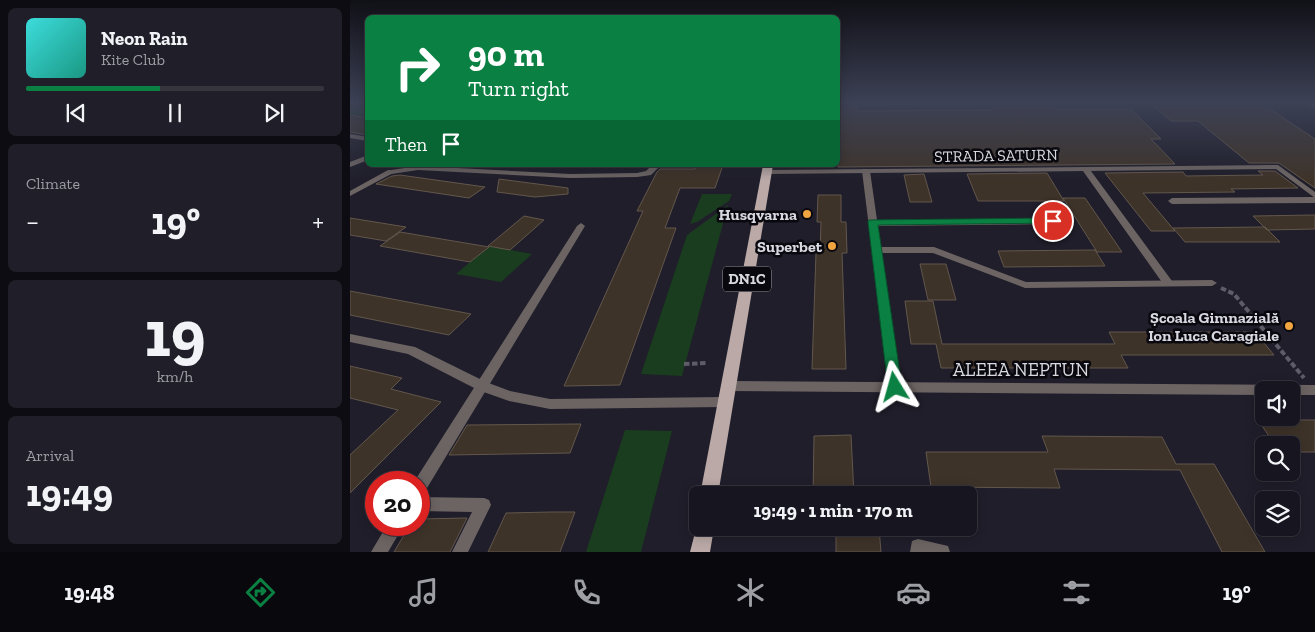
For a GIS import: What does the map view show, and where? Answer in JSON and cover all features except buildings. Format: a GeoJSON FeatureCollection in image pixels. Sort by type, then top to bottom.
{"type":"FeatureCollection","features":[{"type":"Feature","properties":{"kind":"main road","name":"DN1C"},"geometry":{"type":"LineString","coordinates":[[711,486],[767,169]]}},
{"type":"Feature","properties":{"kind":"main road"},"geometry":{"type":"LineString","coordinates":[[700,552],[703,536]]}},
{"type":"Feature","properties":{"kind":"street"},"geometry":{"type":"LineString","coordinates":[[350,136],[365,138]]}},
{"type":"Feature","properties":{"kind":"street"},"geometry":{"type":"LineString","coordinates":[[350,166],[365,158]]}},
{"type":"Feature","properties":{"kind":"street","name":"STRADA SATURN"},"geometry":{"type":"LineString","coordinates":[[767,169],[866,171],[1278,166],[1315,196]]}},
{"type":"Feature","properties":{"kind":"street"},"geometry":{"type":"LineString","coordinates":[[350,194],[391,172],[418,168],[570,176],[637,175],[648,173],[655,167]]}},
{"type":"Feature","properties":{"kind":"street"},"geometry":{"type":"LineString","coordinates":[[1085,169],[1168,283]]}},
{"type":"Feature","properties":{"kind":"street"},"geometry":{"type":"LineString","coordinates":[[866,171],[895,387]]}},
{"type":"Feature","properties":{"kind":"street"},"geometry":{"type":"LineString","coordinates":[[1172,201],[1315,200]]}},
{"type":"Feature","properties":{"kind":"street"},"geometry":{"type":"LineString","coordinates":[[873,222],[1053,221]]}},
{"type":"Feature","properties":{"kind":"street"},"geometry":{"type":"LineString","coordinates":[[430,471],[581,226]]}},
{"type":"Feature","properties":{"kind":"street"},"geometry":{"type":"LineString","coordinates":[[876,250],[934,250],[1025,285],[1212,283]]}},
{"type":"Feature","properties":{"kind":"street","name":"ALEEA NEPTUN"},"geometry":{"type":"LineString","coordinates":[[350,338],[411,350],[482,386],[509,396],[550,404],[895,387],[1315,390]]}},
{"type":"Feature","properties":{"kind":"street"},"geometry":{"type":"LineString","coordinates":[[430,504],[484,505],[460,552]]}},
{"type":"Feature","properties":{"kind":"street"},"geometry":{"type":"LineString","coordinates":[[379,552],[389,536]]}},
{"type":"Feature","properties":{"kind":"street"},"geometry":{"type":"LineString","coordinates":[[918,552],[918,547],[942,552]]}},
{"type":"Feature","properties":{"kind":"path"},"geometry":{"type":"LineString","coordinates":[[1212,283],[1234,294],[1315,390]]}},
{"type":"Feature","properties":{"kind":"path"},"geometry":{"type":"LineString","coordinates":[[684,364],[706,363]]}},
{"type":"Feature","properties":{"kind":"green space"},"geometry":{"type":"Polygon","coordinates":[[[702,194],[732,194],[729,201],[697,222],[690,224],[702,194]]]}},
{"type":"Feature","properties":{"kind":"green space"},"geometry":{"type":"Polygon","coordinates":[[[728,205],[682,376],[641,374],[687,235],[728,205]]]}},
{"type":"Feature","properties":{"kind":"green space"},"geometry":{"type":"Polygon","coordinates":[[[489,246],[532,254],[501,282],[456,274],[489,246]]]}},
{"type":"Feature","properties":{"kind":"green space"},"geometry":{"type":"Polygon","coordinates":[[[625,430],[672,431],[641,552],[586,552],[625,430]]]}},
{"type":"Feature","properties":{"kind":"place","name":"Husqvarna"},"geometry":{"type":"Point","coordinates":[807,214]}},
{"type":"Feature","properties":{"kind":"place","name":"Superbet"},"geometry":{"type":"Point","coordinates":[832,246]}},
{"type":"Feature","properties":{"kind":"place","name":"Școala Gimnazială Ion Luca Caragiale"},"geometry":{"type":"Point","coordinates":[1289,326]}},
{"type":"Feature","properties":{"kind":"route"},"geometry":{"type":"LineString","coordinates":[[895,387],[873,222],[1053,221]]}}]}
